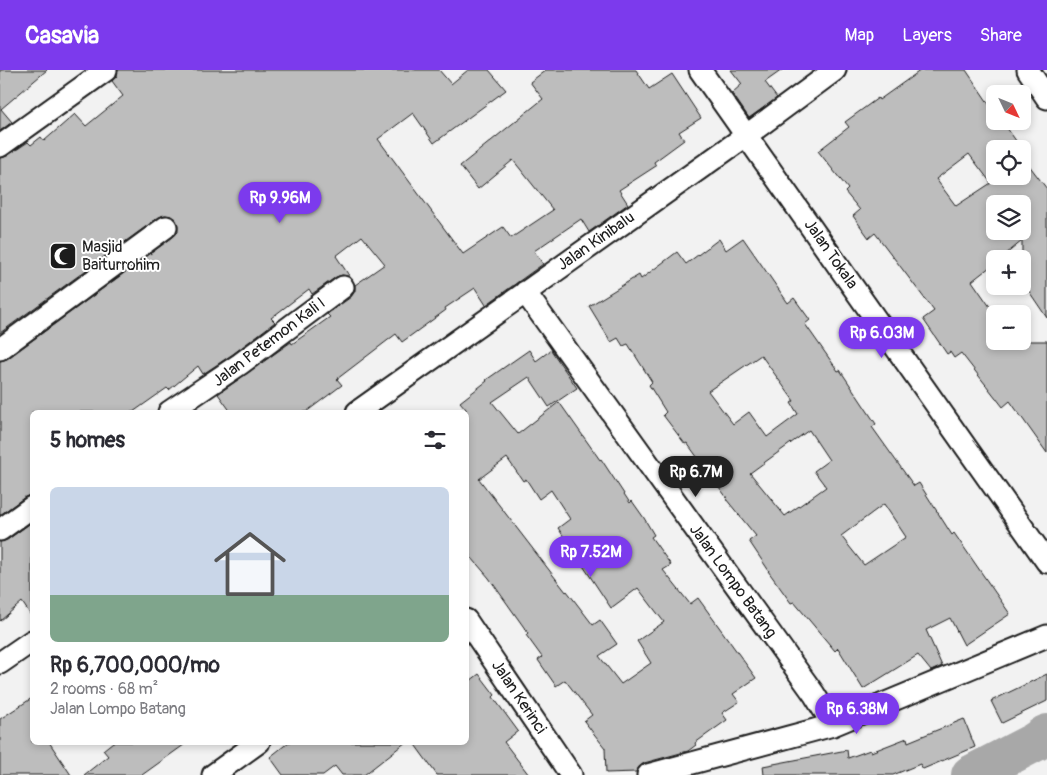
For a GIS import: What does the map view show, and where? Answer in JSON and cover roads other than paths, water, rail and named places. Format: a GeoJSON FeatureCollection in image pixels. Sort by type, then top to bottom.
{"type":"FeatureCollection","features":[{"type":"Feature","properties":{"kind":"street"},"geometry":{"type":"LineString","coordinates":[[0,146],[106,70]]}},
{"type":"Feature","properties":{"kind":"street","name":"Jalan Tokala"},"geometry":{"type":"LineString","coordinates":[[700,70],[1047,562]]}},
{"type":"Feature","properties":{"kind":"street","name":"Jalan Kinibalu"},"geometry":{"type":"LineString","coordinates":[[360,410],[747,135],[835,70]]}},
{"type":"Feature","properties":{"kind":"street"},"geometry":{"type":"LineString","coordinates":[[1028,70],[1047,98]]}},
{"type":"Feature","properties":{"kind":"street"},"geometry":{"type":"LineString","coordinates":[[0,349],[166,227]]}},
{"type":"Feature","properties":{"kind":"street","name":"Jalan Petemon Kali I"},"geometry":{"type":"LineString","coordinates":[[172,410],[240,364],[343,287]]}},
{"type":"Feature","properties":{"kind":"street","name":"Jalan Lompo Batang"},"geometry":{"type":"LineString","coordinates":[[525,292],[814,694],[833,725]]}},
{"type":"Feature","properties":{"kind":"street"},"geometry":{"type":"LineString","coordinates":[[0,530],[30,508]]}},
{"type":"Feature","properties":{"kind":"street","name":"Jalan Kerinci"},"geometry":{"type":"LineString","coordinates":[[469,624],[570,775]]}},
{"type":"Feature","properties":{"kind":"street"},"geometry":{"type":"LineString","coordinates":[[648,775],[833,725],[1047,636]]}},
{"type":"Feature","properties":{"kind":"street"},"geometry":{"type":"LineString","coordinates":[[0,663],[30,642]]}},
{"type":"Feature","properties":{"kind":"street"},"geometry":{"type":"LineString","coordinates":[[213,775],[255,745]]}},
{"type":"Feature","properties":{"kind":"waterway"},"geometry":{"type":"LineString","coordinates":[[971,775],[1047,734]]}},
{"type":"Feature","properties":{"kind":"place","name":"Masjid Baiturrohim"},"geometry":{"type":"Point","coordinates":[63,256]}}]}
